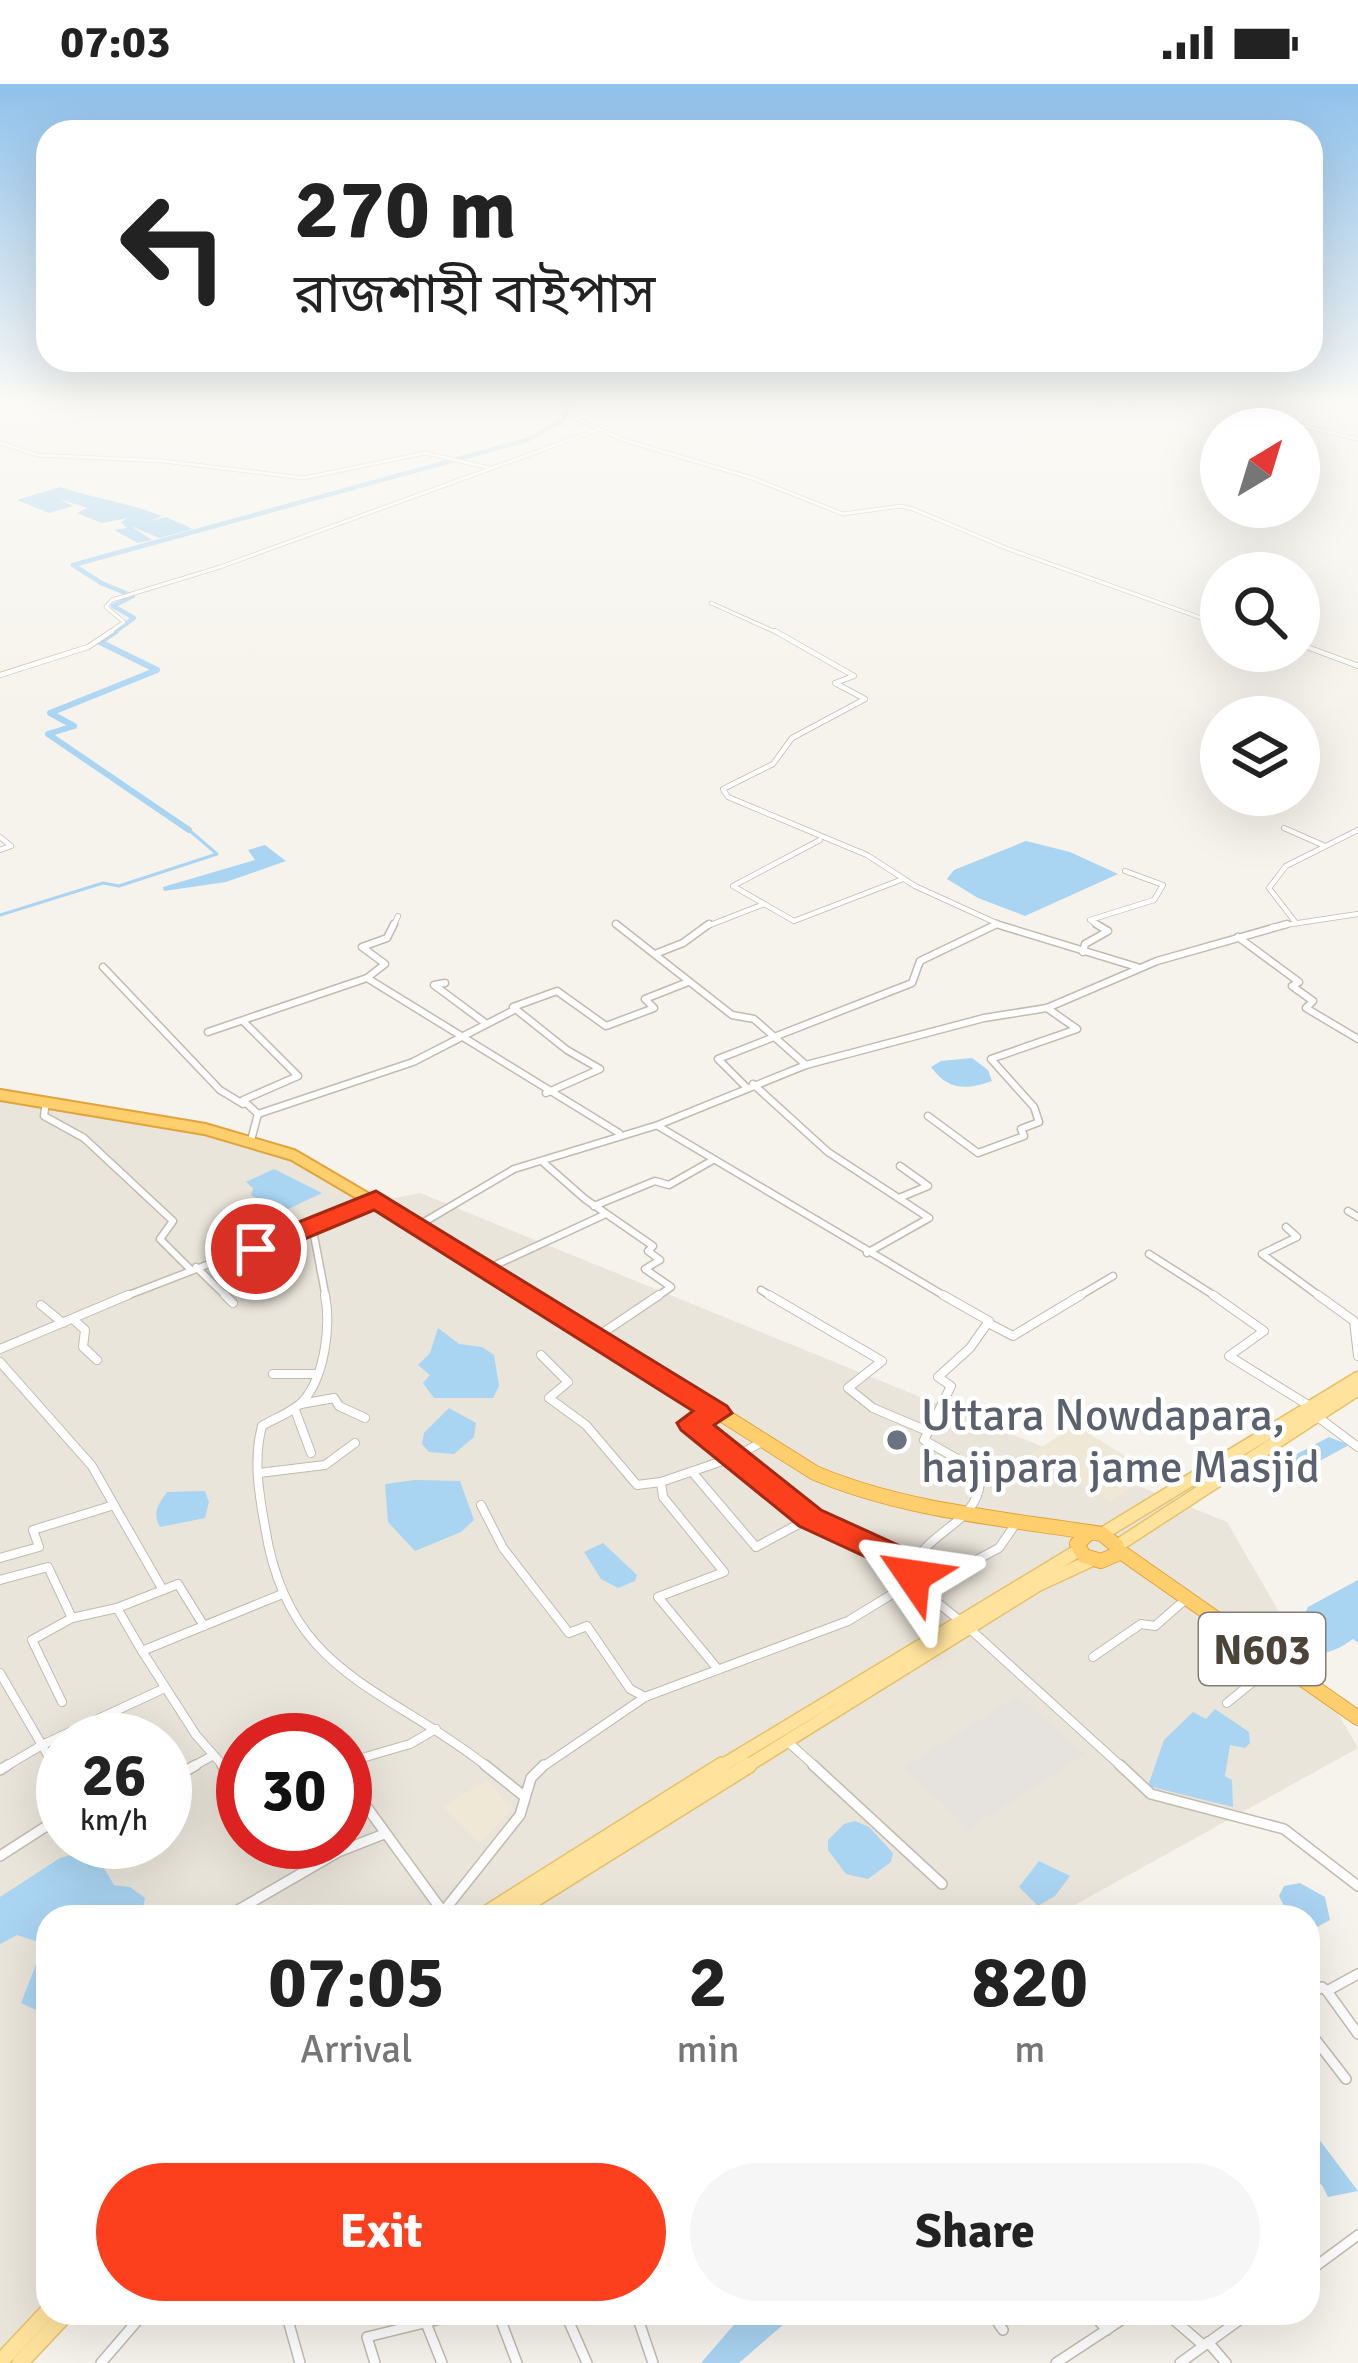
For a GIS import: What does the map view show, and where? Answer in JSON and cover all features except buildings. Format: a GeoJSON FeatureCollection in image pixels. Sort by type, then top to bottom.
{"type":"FeatureCollection","features":[{"type":"Feature","properties":{"kind":"highway","name":"N603"},"geometry":{"type":"LineString","coordinates":[[0,1095],[251,1140],[292,1155],[419,1225],[815,1473],[860,1492],[1016,1521],[1090,1547],[1163,1584]]}},
{"type":"Feature","properties":{"kind":"highway"},"geometry":{"type":"LineString","coordinates":[[1090,1547],[1114,1557],[1117,1548]]}},
{"type":"Feature","properties":{"kind":"highway","name":"N603"},"geometry":{"type":"LineString","coordinates":[[1117,1548],[1358,1718]]}},
{"type":"Feature","properties":{"kind":"main road"},"geometry":{"type":"LineString","coordinates":[[1117,1548],[1358,1378]]}},
{"type":"Feature","properties":{"kind":"main road"},"geometry":{"type":"LineString","coordinates":[[501,1905],[1358,1389]]}},
{"type":"Feature","properties":{"kind":"main road"},"geometry":{"type":"LineString","coordinates":[[525,1905],[964,1624]]}},
{"type":"Feature","properties":{"kind":"main road"},"geometry":{"type":"LineString","coordinates":[[0,2362],[36,2324]]}},
{"type":"Feature","properties":{"kind":"main road"},"geometry":{"type":"LineString","coordinates":[[20,2363],[56,2325]]}},
{"type":"Feature","properties":{"kind":"street"},"geometry":{"type":"LineString","coordinates":[[0,675],[88,647],[124,622],[106,607],[107,602],[385,507]]}},
{"type":"Feature","properties":{"kind":"street"},"geometry":{"type":"LineString","coordinates":[[826,507],[843,514],[914,509],[1022,554],[1200,618]]}},
{"type":"Feature","properties":{"kind":"street"},"geometry":{"type":"LineString","coordinates":[[711,603],[751,617],[854,676],[836,683],[865,699],[805,729],[792,738],[789,751],[756,775],[723,789],[746,807],[867,855],[903,879],[997,925],[1141,968]]}},
{"type":"Feature","properties":{"kind":"street"},"geometry":{"type":"LineString","coordinates":[[1320,652],[1358,666]]}},
{"type":"Feature","properties":{"kind":"street"},"geometry":{"type":"LineString","coordinates":[[1285,828],[1326,847]]}},
{"type":"Feature","properties":{"kind":"street"},"geometry":{"type":"LineString","coordinates":[[1296,923],[1269,888],[1286,866],[1358,830]]}},
{"type":"Feature","properties":{"kind":"street"},"geometry":{"type":"LineString","coordinates":[[0,837],[11,845],[0,850]]}},
{"type":"Feature","properties":{"kind":"street"},"geometry":{"type":"LineString","coordinates":[[822,839],[733,886],[794,921],[903,879]]}},
{"type":"Feature","properties":{"kind":"street"},"geometry":{"type":"LineString","coordinates":[[1083,952],[1085,944],[1108,931],[1090,920],[1154,900],[1162,885],[1125,871]]}},
{"type":"Feature","properties":{"kind":"street"},"geometry":{"type":"LineString","coordinates":[[655,955],[683,943],[712,921],[764,904]]}},
{"type":"Feature","properties":{"kind":"street"},"geometry":{"type":"LineString","coordinates":[[419,1225],[493,1178],[658,1125],[806,1064],[983,1018],[1047,1008],[1141,968],[1238,936],[1358,914]]}},
{"type":"Feature","properties":{"kind":"street"},"geometry":{"type":"LineString","coordinates":[[208,1033],[367,978],[385,964],[362,947],[387,938],[398,916]]}},
{"type":"Feature","properties":{"kind":"street"},"geometry":{"type":"LineString","coordinates":[[616,924],[732,1015],[754,1019],[806,1064]]}},
{"type":"Feature","properties":{"kind":"street"},"geometry":{"type":"LineString","coordinates":[[867,1253],[929,1218],[828,1152],[718,1060],[912,982],[920,961],[997,925]]}},
{"type":"Feature","properties":{"kind":"street"},"geometry":{"type":"LineString","coordinates":[[1238,936],[1296,979],[1299,984],[1292,986],[1313,1001],[1306,1008],[1358,1039]]}},
{"type":"Feature","properties":{"kind":"street"},"geometry":{"type":"LineString","coordinates":[[103,967],[220,1090],[258,1114]]}},
{"type":"Feature","properties":{"kind":"street"},"geometry":{"type":"LineString","coordinates":[[367,978],[546,1093],[622,1135]]}},
{"type":"Feature","properties":{"kind":"street"},"geometry":{"type":"LineString","coordinates":[[445,982],[434,985],[484,1023]]}},
{"type":"Feature","properties":{"kind":"street"},"geometry":{"type":"LineString","coordinates":[[546,1093],[600,1069],[567,1050],[513,1006],[557,991],[606,1026],[654,1008],[645,999],[688,982]]}},
{"type":"Feature","properties":{"kind":"street"},"geometry":{"type":"LineString","coordinates":[[928,1116],[978,1153],[1024,1136],[1021,1130],[1039,1122],[1034,1107],[991,1059],[1077,1029],[1047,1008]]}},
{"type":"Feature","properties":{"kind":"street"},"geometry":{"type":"LineString","coordinates":[[258,1114],[305,1096],[364,1082],[463,1040],[467,1031],[516,1010]]}},
{"type":"Feature","properties":{"kind":"street"},"geometry":{"type":"LineString","coordinates":[[243,1021],[298,1076],[243,1104]]}},
{"type":"Feature","properties":{"kind":"street"},"geometry":{"type":"LineString","coordinates":[[46,1102],[44,1116],[84,1138],[173,1221],[160,1239],[233,1303]]}},
{"type":"Feature","properties":{"kind":"street"},"geometry":{"type":"LineString","coordinates":[[251,1140],[258,1114]]}},
{"type":"Feature","properties":{"kind":"street"},"geometry":{"type":"LineString","coordinates":[[658,1125],[1013,1336],[1113,1276]]}},
{"type":"Feature","properties":{"kind":"street"},"geometry":{"type":"LineString","coordinates":[[594,1206],[656,1181],[669,1185],[713,1160]]}},
{"type":"Feature","properties":{"kind":"street"},"geometry":{"type":"LineString","coordinates":[[544,1163],[594,1206],[653,1246],[648,1251],[660,1260],[645,1269],[671,1287],[597,1337]]}},
{"type":"Feature","properties":{"kind":"street"},"geometry":{"type":"LineString","coordinates":[[899,1198],[928,1186],[900,1166]]}},
{"type":"Feature","properties":{"kind":"street"},"geometry":{"type":"LineString","coordinates":[[0,1349],[193,1268],[376,1199]]}},
{"type":"Feature","properties":{"kind":"street"},"geometry":{"type":"LineString","coordinates":[[1348,1211],[1358,1217]]}},
{"type":"Feature","properties":{"kind":"street"},"geometry":{"type":"LineString","coordinates":[[488,1269],[605,1214]]}},
{"type":"Feature","properties":{"kind":"street"},"geometry":{"type":"LineString","coordinates":[[310,1453],[298,1407],[314,1374],[330,1316],[321,1288],[321,1255],[313,1225]]}},
{"type":"Feature","properties":{"kind":"street"},"geometry":{"type":"LineString","coordinates":[[1286,1227],[1297,1237],[1262,1254],[1354,1321],[1354,1353],[1358,1356]]}},
{"type":"Feature","properties":{"kind":"street"},"geometry":{"type":"LineString","coordinates":[[1149,1254],[1262,1326],[1264,1331],[1229,1356],[1358,1447]]}},
{"type":"Feature","properties":{"kind":"street"},"geometry":{"type":"LineString","coordinates":[[761,1290],[882,1361],[848,1388],[874,1408],[926,1430]]}},
{"type":"Feature","properties":{"kind":"street"},"geometry":{"type":"LineString","coordinates":[[41,1305],[63,1323]]}},
{"type":"Feature","properties":{"kind":"street"},"geometry":{"type":"LineString","coordinates":[[74,1319],[85,1330],[83,1347],[97,1360]]}},
{"type":"Feature","properties":{"kind":"street"},"geometry":{"type":"LineString","coordinates":[[990,1324],[938,1377],[951,1386],[924,1440],[974,1469],[980,1483],[968,1512],[919,1550],[911,1564],[916,1586],[1151,1794],[1284,1829],[1357,1883]]}},
{"type":"Feature","properties":{"kind":"street"},"geometry":{"type":"LineString","coordinates":[[541,1355],[568,1382],[549,1398],[586,1425],[637,1485],[692,1472],[763,1441]]}},
{"type":"Feature","properties":{"kind":"street"},"geometry":{"type":"LineString","coordinates":[[0,1362],[70,1445],[102,1472],[114,1505],[163,1590]]}},
{"type":"Feature","properties":{"kind":"street"},"geometry":{"type":"LineString","coordinates":[[273,1374],[314,1374]]}},
{"type":"Feature","properties":{"kind":"street"},"geometry":{"type":"LineString","coordinates":[[365,1418],[339,1406],[334,1398],[298,1407],[258,1430],[271,1568],[280,1595],[308,1640],[360,1684],[436,1729],[526,1797]]}},
{"type":"Feature","properties":{"kind":"street"},"geometry":{"type":"LineString","coordinates":[[717,1413],[692,1423],[810,1518],[911,1564]]}},
{"type":"Feature","properties":{"kind":"street"},"geometry":{"type":"LineString","coordinates":[[259,1473],[329,1462],[350,1451],[355,1442]]}},
{"type":"Feature","properties":{"kind":"street"},"geometry":{"type":"LineString","coordinates":[[692,1472],[756,1547],[810,1518]]}},
{"type":"Feature","properties":{"kind":"street"},"geometry":{"type":"LineString","coordinates":[[661,1482],[663,1496],[724,1572],[658,1597],[716,1667]]}},
{"type":"Feature","properties":{"kind":"street"},"geometry":{"type":"LineString","coordinates":[[0,1558],[39,1547],[34,1530],[114,1505]]}},
{"type":"Feature","properties":{"kind":"street"},"geometry":{"type":"LineString","coordinates":[[481,1505],[503,1548],[569,1633],[587,1626],[630,1689],[645,1697]]}},
{"type":"Feature","properties":{"kind":"street"},"geometry":{"type":"LineString","coordinates":[[448,1905],[520,1815],[531,1778],[553,1757],[645,1697],[848,1621],[999,1548],[1016,1521]]}},
{"type":"Feature","properties":{"kind":"street"},"geometry":{"type":"LineString","coordinates":[[0,1580],[48,1567],[72,1618]]}},
{"type":"Feature","properties":{"kind":"street"},"geometry":{"type":"LineString","coordinates":[[62,1702],[49,1670],[37,1661],[32,1640],[72,1618],[117,1608],[178,1584],[204,1626]]}},
{"type":"Feature","properties":{"kind":"street"},"geometry":{"type":"LineString","coordinates":[[142,1652],[280,1595]]}},
{"type":"Feature","properties":{"kind":"street"},"geometry":{"type":"LineString","coordinates":[[1093,1657],[1141,1624],[1155,1626],[1186,1599]]}},
{"type":"Feature","properties":{"kind":"street"},"geometry":{"type":"LineString","coordinates":[[117,1608],[216,1760]]}},
{"type":"Feature","properties":{"kind":"street"},"geometry":{"type":"LineString","coordinates":[[1227,1703],[1278,1660]]}},
{"type":"Feature","properties":{"kind":"street"},"geometry":{"type":"LineString","coordinates":[[0,1673],[36,1735]]}},
{"type":"Feature","properties":{"kind":"street"},"geometry":{"type":"LineString","coordinates":[[111,1713],[165,1688]]}},
{"type":"Feature","properties":{"kind":"street"},"geometry":{"type":"LineString","coordinates":[[372,1755],[410,1744],[436,1729]]}},
{"type":"Feature","properties":{"kind":"street"},"geometry":{"type":"LineString","coordinates":[[786,1740],[942,1884]]}},
{"type":"Feature","properties":{"kind":"street"},"geometry":{"type":"LineString","coordinates":[[0,1770],[36,1749]]}},
{"type":"Feature","properties":{"kind":"street"},"geometry":{"type":"LineString","coordinates":[[192,1768],[212,1756]]}},
{"type":"Feature","properties":{"kind":"street"},"geometry":{"type":"LineString","coordinates":[[372,1817],[435,1905]]}},
{"type":"Feature","properties":{"kind":"street"},"geometry":{"type":"LineString","coordinates":[[0,1856],[36,1833]]}},
{"type":"Feature","properties":{"kind":"street"},"geometry":{"type":"LineString","coordinates":[[247,1905],[338,1852],[384,1834]]}},
{"type":"Feature","properties":{"kind":"street"},"geometry":{"type":"LineString","coordinates":[[1327,1991],[1358,1974]]}},
{"type":"Feature","properties":{"kind":"street"},"geometry":{"type":"LineString","coordinates":[[1320,1988],[1358,2033]]}},
{"type":"Feature","properties":{"kind":"street"},"geometry":{"type":"LineString","coordinates":[[1320,2045],[1346,2079]]}},
{"type":"Feature","properties":{"kind":"street"},"geometry":{"type":"LineString","coordinates":[[1320,2264],[1356,2242]]}},
{"type":"Feature","properties":{"kind":"street"},"geometry":{"type":"LineString","coordinates":[[101,2363],[134,2325]]}},
{"type":"Feature","properties":{"kind":"street"},"geometry":{"type":"LineString","coordinates":[[289,2325],[300,2363]]}},
{"type":"Feature","properties":{"kind":"street"},"geometry":{"type":"LineString","coordinates":[[375,2363],[367,2336],[417,2325]]}},
{"type":"Feature","properties":{"kind":"street"},"geometry":{"type":"LineString","coordinates":[[427,2325],[442,2363]]}},
{"type":"Feature","properties":{"kind":"street"},"geometry":{"type":"LineString","coordinates":[[503,2325],[517,2363]]}},
{"type":"Feature","properties":{"kind":"street"},"geometry":{"type":"LineString","coordinates":[[570,2325],[587,2363]]}},
{"type":"Feature","properties":{"kind":"street"},"geometry":{"type":"LineString","coordinates":[[639,2325],[653,2363]]}},
{"type":"Feature","properties":{"kind":"street"},"geometry":{"type":"LineString","coordinates":[[1001,2325],[1004,2330]]}},
{"type":"Feature","properties":{"kind":"street"},"geometry":{"type":"LineString","coordinates":[[1103,2325],[1107,2330]]}},
{"type":"Feature","properties":{"kind":"street"},"geometry":{"type":"LineString","coordinates":[[1056,2363],[1114,2325]]}},
{"type":"Feature","properties":{"kind":"street"},"geometry":{"type":"LineString","coordinates":[[1181,2325],[1226,2363]]}},
{"type":"Feature","properties":{"kind":"street"},"geometry":{"type":"LineString","coordinates":[[1180,2363],[1233,2325]]}},
{"type":"Feature","properties":{"kind":"shaded area"},"geometry":{"type":"Polygon","coordinates":[[[0,1096],[250,1141],[291,1156],[375,1202],[420,1193],[1227,1522],[1358,1748],[1075,1905],[36,1905],[36,2325],[65,2325],[24,2363],[0,2363],[0,1096]]]}},
{"type":"Feature","properties":{"kind":"shaded area"},"geometry":{"type":"Polygon","coordinates":[[[1075,1425],[1151,1472],[1111,1502],[1031,1454],[1075,1425]]]}},
{"type":"Feature","properties":{"kind":"shaded area"},"geometry":{"type":"Polygon","coordinates":[[[1018,1696],[1085,1754],[969,1829],[904,1767],[1018,1696]]]}},
{"type":"Feature","properties":{"kind":"shaded area"},"geometry":{"type":"Polygon","coordinates":[[[487,1780],[512,1810],[479,1843],[443,1807],[487,1780]]]}},
{"type":"Feature","properties":{"kind":"water"},"geometry":{"type":"Polygon","coordinates":[[[35,507],[68,507],[49,513],[35,507]]]}},
{"type":"Feature","properties":{"kind":"water"},"geometry":{"type":"Polygon","coordinates":[[[137,507],[162,516],[150,521],[166,517],[193,529],[159,538],[131,526],[152,540],[138,543],[114,530],[127,528],[121,522],[128,518],[102,523],[77,513],[87,508],[137,507]]]}},
{"type":"Feature","properties":{"kind":"water"},"geometry":{"type":"Polygon","coordinates":[[[1026,841],[1070,852],[1118,874],[1025,916],[978,898],[947,879],[954,870],[1026,841]]]}},
{"type":"Feature","properties":{"kind":"water"},"geometry":{"type":"Polygon","coordinates":[[[265,845],[286,861],[226,882],[164,891],[163,887],[255,860],[248,850],[265,845]]]}},
{"type":"Feature","properties":{"kind":"water"},"geometry":{"type":"Polygon","coordinates":[[[972,1058],[988,1070],[992,1081],[959,1086],[944,1081],[931,1067],[941,1061],[972,1058]]]}},
{"type":"Feature","properties":{"kind":"water"},"geometry":{"type":"Polygon","coordinates":[[[274,1169],[322,1193],[282,1212],[251,1195],[253,1188],[246,1182],[274,1169]]]}},
{"type":"Feature","properties":{"kind":"water"},"geometry":{"type":"Polygon","coordinates":[[[438,1328],[459,1344],[482,1347],[494,1355],[499,1386],[493,1398],[434,1398],[423,1383],[430,1375],[418,1365],[430,1353],[438,1328]]]}},
{"type":"Feature","properties":{"kind":"water"},"geometry":{"type":"Polygon","coordinates":[[[449,1408],[476,1423],[474,1437],[454,1454],[429,1452],[422,1444],[424,1433],[449,1408]]]}},
{"type":"Feature","properties":{"kind":"water"},"geometry":{"type":"Polygon","coordinates":[[[1329,1437],[1349,1445],[1283,1481],[1268,1479],[1263,1472],[1329,1437]]]}},
{"type":"Feature","properties":{"kind":"water"},"geometry":{"type":"Polygon","coordinates":[[[460,1481],[474,1520],[461,1532],[415,1551],[388,1522],[385,1484],[460,1481]]]}},
{"type":"Feature","properties":{"kind":"water"},"geometry":{"type":"Polygon","coordinates":[[[205,1491],[209,1502],[205,1518],[160,1527],[157,1509],[167,1492],[205,1491]]]}},
{"type":"Feature","properties":{"kind":"water"},"geometry":{"type":"Polygon","coordinates":[[[603,1543],[637,1575],[635,1581],[618,1588],[601,1579],[584,1552],[603,1543]]]}},
{"type":"Feature","properties":{"kind":"water"},"geometry":{"type":"Polygon","coordinates":[[[1358,1580],[1358,1643],[1353,1639],[1313,1655],[1289,1648],[1308,1607],[1358,1580]]]}},
{"type":"Feature","properties":{"kind":"water"},"geometry":{"type":"Polygon","coordinates":[[[1215,1709],[1249,1732],[1250,1743],[1245,1748],[1230,1745],[1225,1776],[1232,1780],[1233,1807],[1148,1786],[1164,1740],[1193,1712],[1206,1719],[1215,1709]]]}},
{"type":"Feature","properties":{"kind":"water"},"geometry":{"type":"Polygon","coordinates":[[[855,1821],[869,1827],[893,1853],[891,1862],[868,1879],[846,1874],[828,1850],[828,1840],[844,1824],[855,1821]]]}},
{"type":"Feature","properties":{"kind":"water"},"geometry":{"type":"Polygon","coordinates":[[[1039,1861],[1070,1876],[1055,1896],[1040,1905],[1019,1887],[1039,1861]]]}},
{"type":"Feature","properties":{"kind":"water"},"geometry":{"type":"Polygon","coordinates":[[[43,1869],[104,1869],[114,1885],[130,1887],[145,1898],[144,1905],[36,1905],[36,1941],[17,1935],[0,1944],[0,1897],[43,1869]]]}},
{"type":"Feature","properties":{"kind":"water"},"geometry":{"type":"Polygon","coordinates":[[[1300,1883],[1325,1897],[1330,1920],[1320,1925],[1320,1905],[1284,1905],[1279,1896],[1284,1886],[1300,1883]]]}},
{"type":"Feature","properties":{"kind":"water"},"geometry":{"type":"Polygon","coordinates":[[[36,1965],[36,2010],[21,2003],[36,1965]]]}},
{"type":"Feature","properties":{"kind":"water"},"geometry":{"type":"Polygon","coordinates":[[[1320,2141],[1358,2191],[1328,2197],[1322,2185],[1320,2141]]]}},
{"type":"Feature","properties":{"kind":"water"},"geometry":{"type":"Polygon","coordinates":[[[734,2325],[783,2325],[739,2363],[701,2363],[734,2325]]]}},
{"type":"Feature","properties":{"kind":"waterway"},"geometry":{"type":"LineString","coordinates":[[102,583],[73,565],[282,507]]}},
{"type":"Feature","properties":{"kind":"waterway"},"geometry":{"type":"LineString","coordinates":[[102,583],[133,596],[113,606],[134,618],[112,634]]}},
{"type":"Feature","properties":{"kind":"waterway"},"geometry":{"type":"LineString","coordinates":[[116,631],[100,642],[157,670],[50,713],[74,726],[48,734],[189,830]]}},
{"type":"Feature","properties":{"kind":"waterway"},"geometry":{"type":"LineString","coordinates":[[0,915],[103,883],[119,886],[217,854],[189,830]]}},
{"type":"Feature","properties":{"kind":"place","name":"Uttara Nowdapara, hajipara jame Masjid"},"geometry":{"type":"Point","coordinates":[897,1440]}},
{"type":"Feature","properties":{"kind":"route"},"geometry":{"type":"LineString","coordinates":[[256,1249],[376,1199],[717,1413],[692,1423],[810,1518],[851,1541],[911,1564],[913,1576]]}}]}
